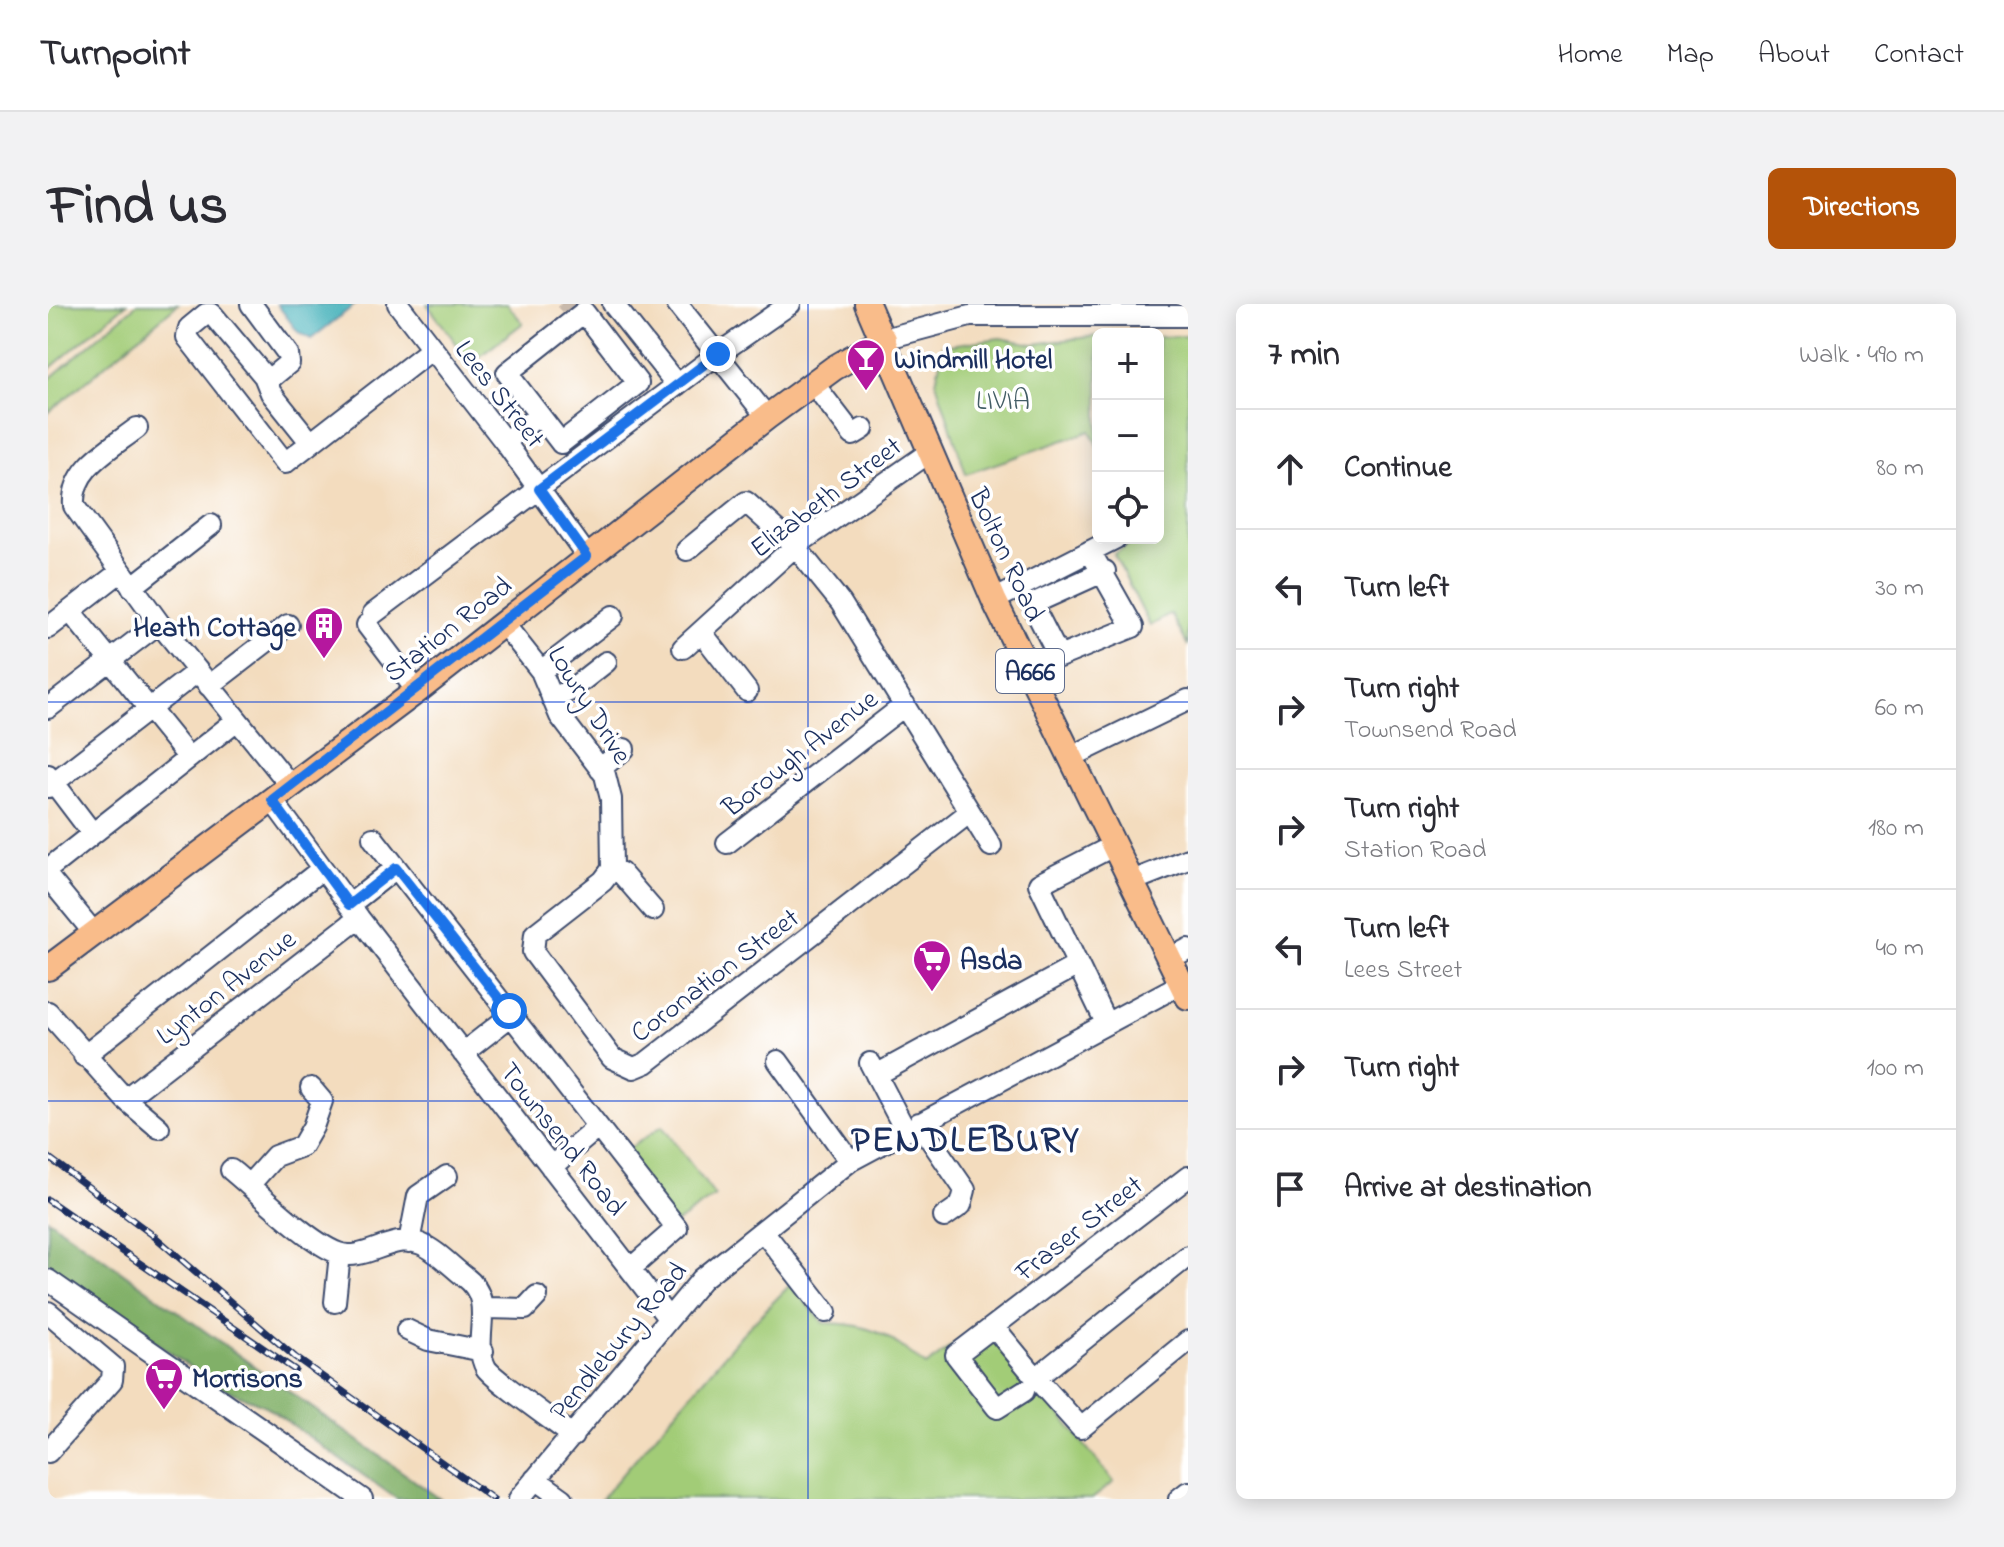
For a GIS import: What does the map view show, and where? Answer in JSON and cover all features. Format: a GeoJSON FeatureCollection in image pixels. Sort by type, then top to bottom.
{"type":"FeatureCollection","features":[{"type":"Feature","properties":{"kind":"main road","name":"Bolton Road"},"geometry":{"type":"LineString","coordinates":[[867,304],[994,600],[1132,881],[1178,954],[1184,990]]}},
{"type":"Feature","properties":{"kind":"main road","name":"Station Road"},"geometry":{"type":"LineString","coordinates":[[48,968],[417,691],[767,417],[813,383],[884,339]]}},
{"type":"Feature","properties":{"kind":"street"},"geometry":{"type":"LineString","coordinates":[[251,304],[288,354],[289,363],[272,377],[264,376]]}},
{"type":"Feature","properties":{"kind":"street","name":"Lees Street"},"geometry":{"type":"LineString","coordinates":[[398,304],[505,442],[587,556]]}},
{"type":"Feature","properties":{"kind":"street"},"geometry":{"type":"LineString","coordinates":[[613,304],[677,385]]}},
{"type":"Feature","properties":{"kind":"street"},"geometry":{"type":"LineString","coordinates":[[677,304],[767,417]]}},
{"type":"Feature","properties":{"kind":"street"},"geometry":{"type":"LineString","coordinates":[[417,691],[370,619],[718,354],[790,304]]}},
{"type":"Feature","properties":{"kind":"street"},"geometry":{"type":"LineString","coordinates":[[311,443],[271,393],[264,376],[218,310],[206,314],[189,328],[187,337],[285,463],[311,443],[432,349]]}},
{"type":"Feature","properties":{"kind":"street"},"geometry":{"type":"LineString","coordinates":[[507,373],[584,312],[638,383],[561,443],[499,364],[565,314]]}},
{"type":"Feature","properties":{"kind":"street"},"geometry":{"type":"LineString","coordinates":[[884,339],[970,316],[1188,316]]}},
{"type":"Feature","properties":{"kind":"street"},"geometry":{"type":"LineString","coordinates":[[813,383],[853,435],[863,429]]}},
{"type":"Feature","properties":{"kind":"street"},"geometry":{"type":"LineString","coordinates":[[505,442],[539,415]]}},
{"type":"Feature","properties":{"kind":"street","name":"Townsend Road"},"geometry":{"type":"LineString","coordinates":[[137,428],[87,467],[73,496],[74,506],[159,623],[237,720],[281,792],[322,869],[668,1318]]}},
{"type":"Feature","properties":{"kind":"street","name":"Elizabeth Street"},"geometry":{"type":"LineString","coordinates":[[683,648],[795,546],[930,452]]}},
{"type":"Feature","properties":{"kind":"street"},"geometry":{"type":"LineString","coordinates":[[687,550],[746,502],[795,546],[841,603],[991,846]]}},
{"type":"Feature","properties":{"kind":"street"},"geometry":{"type":"LineString","coordinates":[[48,628],[70,611],[211,525]]}},
{"type":"Feature","properties":{"kind":"street"},"geometry":{"type":"LineString","coordinates":[[994,600],[1104,544]]}},
{"type":"Feature","properties":{"kind":"street"},"geometry":{"type":"LineString","coordinates":[[1090,551],[1105,571],[1133,627],[1059,657],[1032,604],[1105,571]]}},
{"type":"Feature","properties":{"kind":"street"},"geometry":{"type":"LineString","coordinates":[[70,611],[189,758]]}},
{"type":"Feature","properties":{"kind":"street"},"geometry":{"type":"LineString","coordinates":[[541,671],[613,616]]}},
{"type":"Feature","properties":{"kind":"street"},"geometry":{"type":"LineString","coordinates":[[48,708],[159,623]]}},
{"type":"Feature","properties":{"kind":"street","name":"Lowry Drive"},"geometry":{"type":"LineString","coordinates":[[503,623],[541,671],[560,716],[609,785],[612,869]]}},
{"type":"Feature","properties":{"kind":"street"},"geometry":{"type":"LineString","coordinates":[[92,833],[50,782],[150,709],[288,625]]}},
{"type":"Feature","properties":{"kind":"street"},"geometry":{"type":"LineString","coordinates":[[702,633],[747,691]]}},
{"type":"Feature","properties":{"kind":"street"},"geometry":{"type":"LineString","coordinates":[[552,698],[569,691],[606,662]]}},
{"type":"Feature","properties":{"kind":"street"},"geometry":{"type":"LineString","coordinates":[[1073,756],[1188,700]]}},
{"type":"Feature","properties":{"kind":"street","name":"Borough Avenue"},"geometry":{"type":"LineString","coordinates":[[727,843],[905,705]]}},
{"type":"Feature","properties":{"kind":"street"},"geometry":{"type":"LineString","coordinates":[[48,869],[237,720]]}},
{"type":"Feature","properties":{"kind":"street"},"geometry":{"type":"LineString","coordinates":[[600,769],[624,749]]}},
{"type":"Feature","properties":{"kind":"street","name":"Coronation Street"},"geometry":{"type":"LineString","coordinates":[[612,869],[603,881],[535,934],[532,945],[538,961],[612,1058],[634,1068],[646,1063],[970,812]]}},
{"type":"Feature","properties":{"kind":"street"},"geometry":{"type":"LineString","coordinates":[[373,838],[509,1017],[677,1228],[630,1269]]}},
{"type":"Feature","properties":{"kind":"street"},"geometry":{"type":"LineString","coordinates":[[1106,1023],[1039,884],[1115,845]]}},
{"type":"Feature","properties":{"kind":"street"},"geometry":{"type":"LineString","coordinates":[[1132,881],[1188,859]]}},
{"type":"Feature","properties":{"kind":"street","name":"Lynton Avenue"},"geometry":{"type":"LineString","coordinates":[[125,1099],[354,912],[396,868]]}},
{"type":"Feature","properties":{"kind":"street"},"geometry":{"type":"LineString","coordinates":[[84,1056],[322,869]]}},
{"type":"Feature","properties":{"kind":"street"},"geometry":{"type":"LineString","coordinates":[[612,869],[621,873],[653,910]]}},
{"type":"Feature","properties":{"kind":"street"},"geometry":{"type":"LineString","coordinates":[[48,877],[94,933]]}},
{"type":"Feature","properties":{"kind":"street"},"geometry":{"type":"LineString","coordinates":[[944,1217],[961,1205],[965,1190],[912,1126],[873,1069],[1078,965]]}},
{"type":"Feature","properties":{"kind":"street","name":"Pendlebury Road"},"geometry":{"type":"LineString","coordinates":[[528,1488],[702,1279],[850,1161],[1106,1023],[1184,990]]}},
{"type":"Feature","properties":{"kind":"street"},"geometry":{"type":"LineString","coordinates":[[48,1012],[125,1099],[159,1128]]}},
{"type":"Feature","properties":{"kind":"street"},"geometry":{"type":"LineString","coordinates":[[463,1053],[509,1017]]}},
{"type":"Feature","properties":{"kind":"street"},"geometry":{"type":"LineString","coordinates":[[778,1061],[850,1161]]}},
{"type":"Feature","properties":{"kind":"street"},"geometry":{"type":"LineString","coordinates":[[249,1185],[275,1156],[302,1146],[324,1097]]}},
{"type":"Feature","properties":{"kind":"street"},"geometry":{"type":"LineString","coordinates":[[551,1167],[597,1128]]}},
{"type":"Feature","properties":{"kind":"street"},"geometry":{"type":"LineString","coordinates":[[231,1170],[322,1245],[340,1254],[362,1252],[400,1240],[421,1244],[470,1280],[485,1308],[483,1351],[487,1369],[573,1436]]}},
{"type":"Feature","properties":{"kind":"street"},"geometry":{"type":"LineString","coordinates":[[409,1242],[418,1196],[447,1176]]}},
{"type":"Feature","properties":{"kind":"street","name":"Fraser Street"},"geometry":{"type":"LineString","coordinates":[[1030,1384],[997,1408],[956,1355],[1188,1178]]}},
{"type":"Feature","properties":{"kind":"street"},"geometry":{"type":"LineString","coordinates":[[763,1231],[826,1312]]}},
{"type":"Feature","properties":{"kind":"street"},"geometry":{"type":"LineString","coordinates":[[335,1302],[340,1254]]}},
{"type":"Feature","properties":{"kind":"street"},"geometry":{"type":"LineString","coordinates":[[1030,1384],[1188,1256]]}},
{"type":"Feature","properties":{"kind":"street"},"geometry":{"type":"LineString","coordinates":[[48,1280],[362,1499]]}},
{"type":"Feature","properties":{"kind":"street"},"geometry":{"type":"LineString","coordinates":[[485,1308],[525,1309],[537,1296]]}},
{"type":"Feature","properties":{"kind":"street"},"geometry":{"type":"LineString","coordinates":[[48,1312],[113,1367],[113,1375],[112,1380],[48,1452]]}},
{"type":"Feature","properties":{"kind":"street"},"geometry":{"type":"LineString","coordinates":[[998,1324],[1030,1384],[1081,1428],[1188,1341]]}},
{"type":"Feature","properties":{"kind":"street"},"geometry":{"type":"LineString","coordinates":[[407,1330],[428,1340],[483,1351]]}},
{"type":"Feature","properties":{"kind":"street"},"geometry":{"type":"LineString","coordinates":[[528,1488],[563,1499]]}},
{"type":"Feature","properties":{"kind":"street"},"geometry":{"type":"LineString","coordinates":[[1179,1499],[1188,1492]]}},
{"type":"Feature","properties":{"kind":"green space"},"geometry":{"type":"Polygon","coordinates":[[[48,304],[126,304],[48,370],[48,304]]]}},
{"type":"Feature","properties":{"kind":"green space"},"geometry":{"type":"Polygon","coordinates":[[[137,304],[178,304],[48,413],[48,380],[137,304]]]}},
{"type":"Feature","properties":{"kind":"green space"},"geometry":{"type":"Polygon","coordinates":[[[427,304],[507,304],[523,323],[471,363],[427,304]]]}},
{"type":"Feature","properties":{"kind":"green space"},"geometry":{"type":"Polygon","coordinates":[[[1188,336],[1188,646],[1171,614],[1150,626],[1114,554],[1130,544],[1164,544],[1164,337],[1188,336]]]}},
{"type":"Feature","properties":{"kind":"green space","name":"LIVIA"},"geometry":{"type":"Polygon","coordinates":[[[1092,337],[1092,435],[1090,431],[966,474],[936,382],[943,346],[1000,338],[1033,344],[1092,337]]]}},
{"type":"Feature","properties":{"kind":"green space"},"geometry":{"type":"Polygon","coordinates":[[[662,1126],[715,1196],[672,1226],[621,1154],[662,1126]]]}},
{"type":"Feature","properties":{"kind":"green space"},"geometry":{"type":"Polygon","coordinates":[[[48,1219],[440,1499],[397,1499],[265,1406],[213,1384],[48,1263],[48,1219]]]}},
{"type":"Feature","properties":{"kind":"green space"},"geometry":{"type":"Polygon","coordinates":[[[790,1285],[824,1323],[855,1326],[879,1333],[926,1366],[985,1320],[1114,1482],[1092,1499],[601,1499],[742,1334],[790,1285]]]}},
{"type":"Feature","properties":{"kind":"water"},"geometry":{"type":"Polygon","coordinates":[[[277,304],[356,304],[311,339],[298,332],[277,304]]]}},
{"type":"Feature","properties":{"kind":"tunnel"},"geometry":{"type":"LineString","coordinates":[[565,314],[575,304]]}},
{"type":"Feature","properties":{"kind":"railway"},"geometry":{"type":"LineString","coordinates":[[48,1157],[154,1236],[295,1357],[493,1499]]}},
{"type":"Feature","properties":{"kind":"railway"},"geometry":{"type":"LineString","coordinates":[[48,1200],[295,1370]]}},
{"type":"Feature","properties":{"kind":"place","name":"Windmill Hotel"},"geometry":{"type":"Point","coordinates":[866,392]}},
{"type":"Feature","properties":{"kind":"place","name":"Heath Cottage"},"geometry":{"type":"Point","coordinates":[324,660]}},
{"type":"Feature","properties":{"kind":"place","name":"Asda"},"geometry":{"type":"Point","coordinates":[932,993]}},
{"type":"Feature","properties":{"kind":"place","name":"Morrisons"},"geometry":{"type":"Point","coordinates":[164,1411]}},
{"type":"Feature","properties":{"kind":"district","name":"PENDLEBURY"},"geometry":{"type":"Point","coordinates":[966,1138]}},
{"type":"Feature","properties":{"kind":"route"},"geometry":{"type":"LineString","coordinates":[[509,1011],[396,868],[349,905],[272,800],[417,691],[587,556],[539,489],[718,354]]}}]}
